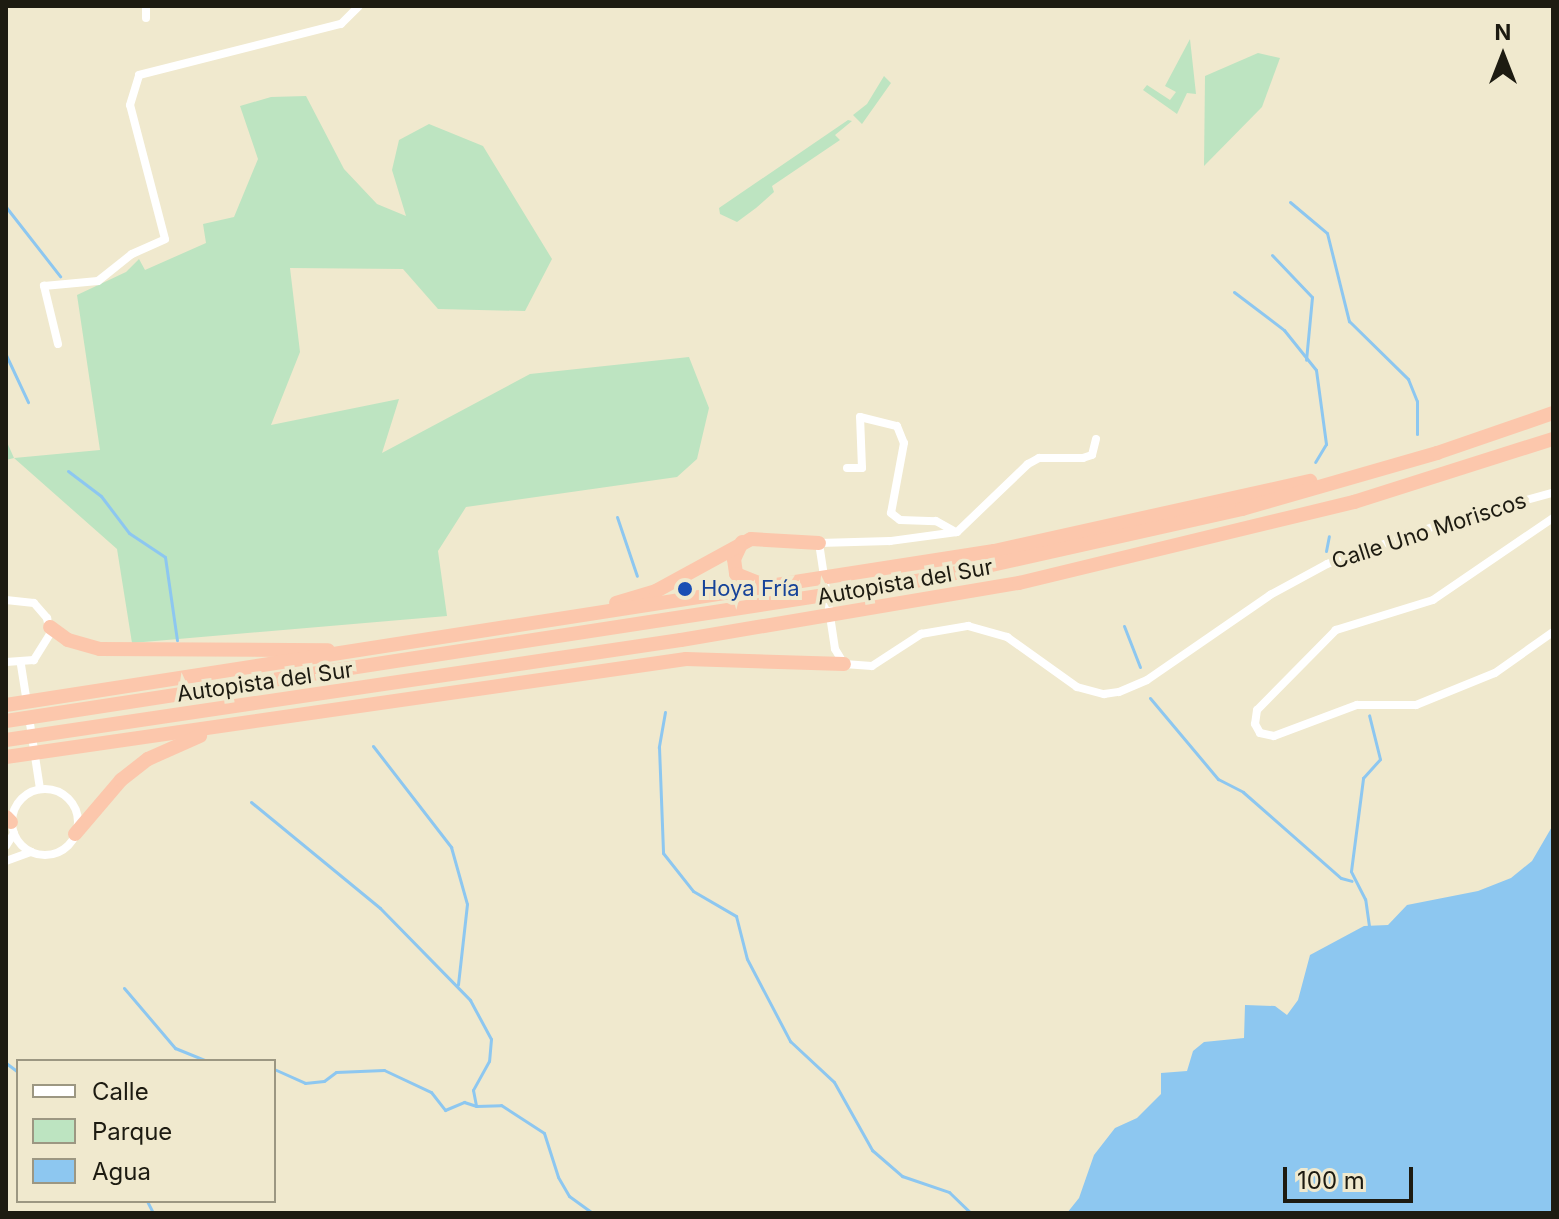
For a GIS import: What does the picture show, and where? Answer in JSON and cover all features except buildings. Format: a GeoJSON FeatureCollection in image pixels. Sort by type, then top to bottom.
{"type":"FeatureCollection","features":[{"type":"Feature","properties":{"kind":"highway","name":"Autopista del Sur"},"geometry":{"type":"LineString","coordinates":[[6,721],[929,579],[1151,532],[1437,453],[1553,413]]}},
{"type":"Feature","properties":{"kind":"highway","name":"Autopista del Sur"},"geometry":{"type":"LineString","coordinates":[[6,740],[893,606],[1124,560],[1354,502],[1553,439]]}},
{"type":"Feature","properties":{"kind":"highway"},"geometry":{"type":"LineString","coordinates":[[6,705],[994,551],[1437,453]]}},
{"type":"Feature","properties":{"kind":"highway"},"geometry":{"type":"LineString","coordinates":[[575,616],[656,591],[742,542],[770,537],[819,547]]}},
{"type":"Feature","properties":{"kind":"highway"},"geometry":{"type":"LineString","coordinates":[[742,542],[733,566],[741,580],[759,585],[804,583]]}},
{"type":"Feature","properties":{"kind":"highway"},"geometry":{"type":"LineString","coordinates":[[50,627],[68,640],[100,649],[384,648]]}},
{"type":"Feature","properties":{"kind":"highway"},"geometry":{"type":"LineString","coordinates":[[6,757],[686,659],[844,664]]}},
{"type":"Feature","properties":{"kind":"highway"},"geometry":{"type":"LineString","coordinates":[[381,702],[509,666]]}},
{"type":"Feature","properties":{"kind":"highway"},"geometry":{"type":"LineString","coordinates":[[75,834],[121,780],[148,759],[188,738],[282,717]]}},
{"type":"Feature","properties":{"kind":"street"},"geometry":{"type":"LineString","coordinates":[[146,6],[146,18]]}},
{"type":"Feature","properties":{"kind":"street"},"geometry":{"type":"LineString","coordinates":[[58,344],[44,286],[98,281],[166,235],[130,105],[139,75],[341,24],[359,6]]}},
{"type":"Feature","properties":{"kind":"street"},"geometry":{"type":"LineString","coordinates":[[847,468],[862,468],[860,417],[897,426],[904,443],[891,513],[900,520],[936,521],[957,532]]}},
{"type":"Feature","properties":{"kind":"street"},"geometry":{"type":"LineString","coordinates":[[844,664],[835,649],[819,547],[957,532],[1028,464],[1039,458],[1083,458],[1092,455],[1096,439]]}},
{"type":"Feature","properties":{"kind":"street"},"geometry":{"type":"LineString","coordinates":[[1552,492],[1553,502]]}},
{"type":"Feature","properties":{"kind":"street","name":"Calle Uno Moriscos"},"geometry":{"type":"LineString","coordinates":[[844,664],[872,666],[921,634],[968,626],[1007,637],[1077,687],[1104,694],[1119,692],[1155,676],[1270,595],[1327,564],[1450,521],[1552,492]]}},
{"type":"Feature","properties":{"kind":"street"},"geometry":{"type":"LineString","coordinates":[[1550,517],[1433,600],[1336,630],[1257,710],[1255,724],[1260,733],[1274,736],[1357,705],[1416,705],[1495,673],[1553,632]]}},
{"type":"Feature","properties":{"kind":"street"},"geometry":{"type":"LineString","coordinates":[[6,600],[34,603],[50,627],[43,652],[21,665],[6,662]]}},
{"type":"Feature","properties":{"kind":"street"},"geometry":{"type":"LineString","coordinates":[[21,665],[40,789]]}},
{"type":"Feature","properties":{"kind":"street"},"geometry":{"type":"LineString","coordinates":[[6,846],[19,801],[40,789],[57,791],[73,804],[75,834],[59,851],[31,852],[6,861]]}},
{"type":"Feature","properties":{"kind":"street"},"geometry":{"type":"LineString","coordinates":[[10,824],[31,852]]}},
{"type":"Feature","properties":{"kind":"green space"},"geometry":{"type":"Polygon","coordinates":[[[1190,39],[1196,94],[1187,93],[1177,114],[1143,90],[1147,85],[1170,100],[1176,92],[1165,86],[1190,39]]]}},
{"type":"Feature","properties":{"kind":"green space"},"geometry":{"type":"Polygon","coordinates":[[[1258,53],[1280,58],[1262,107],[1204,166],[1205,76],[1258,53]]]}},
{"type":"Feature","properties":{"kind":"green space"},"geometry":{"type":"Polygon","coordinates":[[[884,76],[891,83],[862,124],[853,115],[867,104],[884,76]]]}},
{"type":"Feature","properties":{"kind":"green space"},"geometry":{"type":"Polygon","coordinates":[[[306,96],[344,169],[377,204],[406,216],[392,170],[399,140],[429,124],[483,146],[552,259],[525,311],[438,309],[403,269],[290,268],[300,352],[271,425],[399,399],[382,453],[530,374],[689,357],[709,408],[697,459],[677,477],[466,507],[438,551],[447,616],[132,643],[117,549],[14,458],[100,450],[77,295],[126,272],[139,259],[145,270],[206,243],[203,224],[234,217],[258,159],[240,106],[271,97],[306,96]]]}},
{"type":"Feature","properties":{"kind":"green space"},"geometry":{"type":"Polygon","coordinates":[[[848,120],[852,121],[835,135],[840,140],[772,186],[774,192],[737,222],[720,214],[719,208],[848,120]]]}},
{"type":"Feature","properties":{"kind":"green space"},"geometry":{"type":"Polygon","coordinates":[[[6,440],[14,458],[6,460],[6,440]]]}},
{"type":"Feature","properties":{"kind":"water"},"geometry":{"type":"Polygon","coordinates":[[[1553,825],[1553,1213],[1067,1213],[1079,1198],[1094,1155],[1115,1128],[1137,1118],[1161,1094],[1161,1073],[1187,1071],[1193,1051],[1204,1042],[1244,1038],[1245,1005],[1275,1006],[1287,1015],[1298,1000],[1310,955],[1364,926],[1388,925],[1407,905],[1478,891],[1511,878],[1532,861],[1553,825]]]}},
{"type":"Feature","properties":{"kind":"waterway"},"geometry":{"type":"LineString","coordinates":[[1290,202],[1327,233],[1349,321],[1408,379],[1417,401],[1417,434]]}},
{"type":"Feature","properties":{"kind":"waterway"},"geometry":{"type":"LineString","coordinates":[[6,207],[60,276]]}},
{"type":"Feature","properties":{"kind":"waterway"},"geometry":{"type":"LineString","coordinates":[[1272,255],[1312,297],[1306,360]]}},
{"type":"Feature","properties":{"kind":"waterway"},"geometry":{"type":"LineString","coordinates":[[1234,292],[1284,330],[1316,370],[1326,444],[1315,462]]}},
{"type":"Feature","properties":{"kind":"waterway"},"geometry":{"type":"LineString","coordinates":[[6,355],[28,402]]}},
{"type":"Feature","properties":{"kind":"waterway"},"geometry":{"type":"LineString","coordinates":[[68,471],[101,496],[129,533],[165,557],[177,640]]}},
{"type":"Feature","properties":{"kind":"waterway"},"geometry":{"type":"LineString","coordinates":[[617,517],[637,576]]}},
{"type":"Feature","properties":{"kind":"waterway"},"geometry":{"type":"LineString","coordinates":[[1326,551],[1329,536]]}},
{"type":"Feature","properties":{"kind":"waterway"},"geometry":{"type":"LineString","coordinates":[[1124,626],[1140,667]]}},
{"type":"Feature","properties":{"kind":"waterway"},"geometry":{"type":"LineString","coordinates":[[1150,698],[1218,779],[1243,792],[1341,878],[1352,881]]}},
{"type":"Feature","properties":{"kind":"waterway"},"geometry":{"type":"LineString","coordinates":[[665,712],[659,747],[663,853],[693,891],[736,916],[747,959],[790,1041],[834,1082],[872,1150],[902,1176],[949,1192],[971,1213]]}},
{"type":"Feature","properties":{"kind":"waterway"},"geometry":{"type":"LineString","coordinates":[[1369,715],[1380,759],[1363,778],[1351,871],[1365,899],[1369,926]]}},
{"type":"Feature","properties":{"kind":"waterway"},"geometry":{"type":"LineString","coordinates":[[373,746],[451,847],[467,904],[458,984]]}},
{"type":"Feature","properties":{"kind":"waterway"},"geometry":{"type":"LineString","coordinates":[[251,802],[380,908],[470,1000],[491,1039],[489,1061],[473,1090],[476,1106],[501,1105],[544,1133],[558,1177],[569,1196],[592,1213]]}},
{"type":"Feature","properties":{"kind":"waterway"},"geometry":{"type":"LineString","coordinates":[[124,988],[175,1048],[203,1059]]}},
{"type":"Feature","properties":{"kind":"waterway"},"geometry":{"type":"LineString","coordinates":[[6,1063],[16,1070]]}},
{"type":"Feature","properties":{"kind":"waterway"},"geometry":{"type":"LineString","coordinates":[[276,1070],[305,1083],[324,1081],[336,1072],[384,1070],[431,1092],[445,1110],[464,1102],[476,1106]]}},
{"type":"Feature","properties":{"kind":"waterway"},"geometry":{"type":"LineString","coordinates":[[148,1203],[153,1213]]}},
{"type":"Feature","properties":{"kind":"place","name":"Hoya Fría"},"geometry":{"type":"Point","coordinates":[685,589]}}]}
